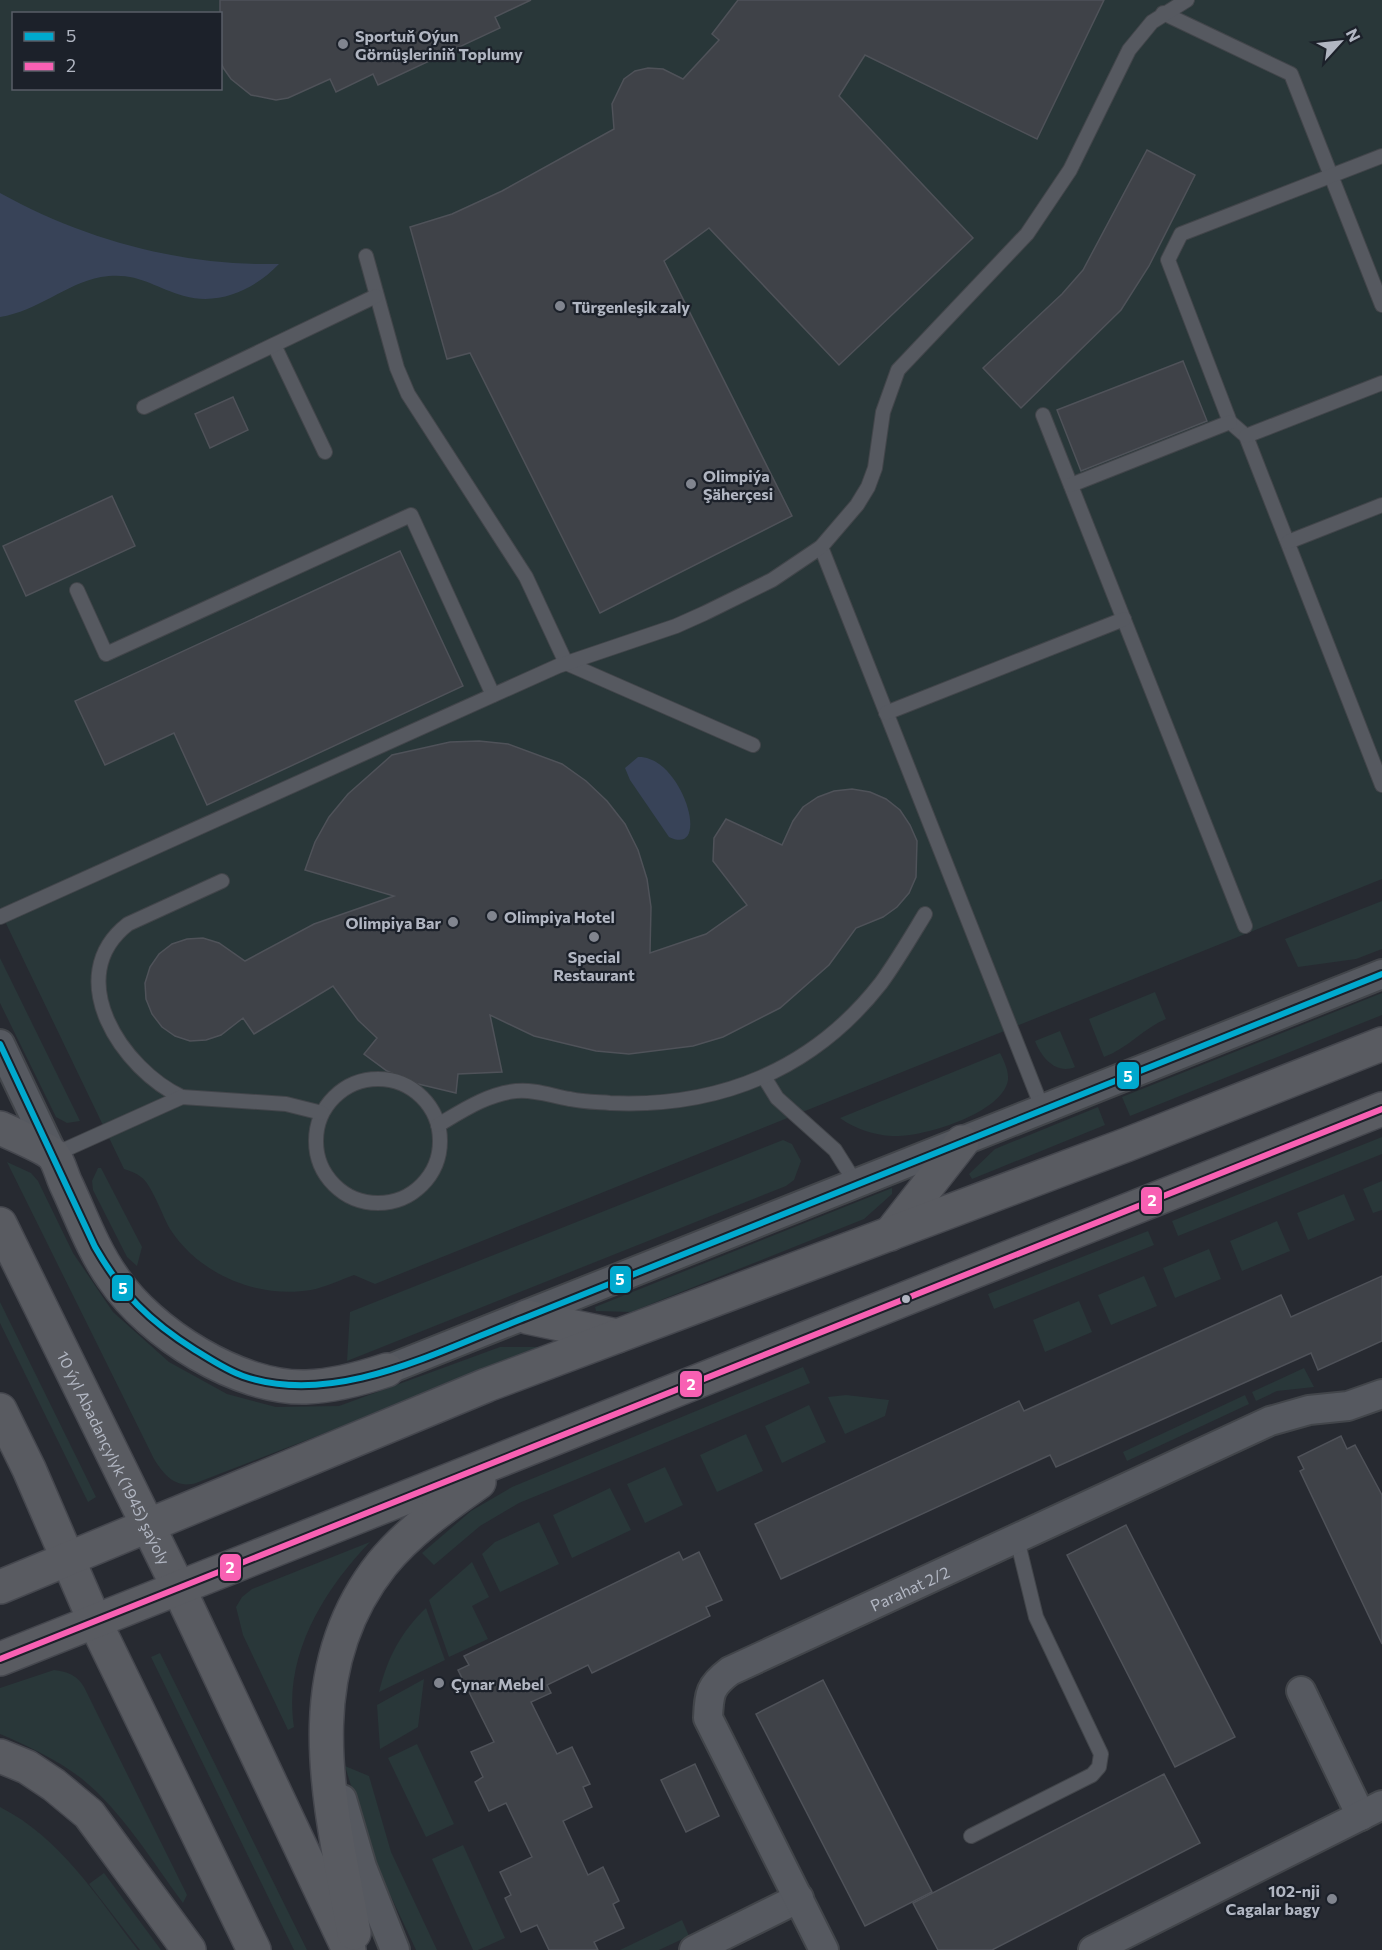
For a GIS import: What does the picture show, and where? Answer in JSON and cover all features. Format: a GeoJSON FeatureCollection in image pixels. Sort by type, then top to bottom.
{"type":"FeatureCollection","features":[{"type":"Feature","properties":{"kind":"main road"},"geometry":{"type":"LineString","coordinates":[[0,1587],[69,1561],[146,1526],[487,1384],[1126,1145],[1382,1044]]}},
{"type":"Feature","properties":{"kind":"main road"},"geometry":{"type":"LineString","coordinates":[[0,1659],[1382,1109]]}},
{"type":"Feature","properties":{"kind":"main road"},"geometry":{"type":"LineString","coordinates":[[0,1128],[53,1155],[95,1247],[113,1278],[132,1302],[156,1324],[181,1341],[242,1376],[275,1384],[305,1387],[356,1380],[387,1370]]}},
{"type":"Feature","properties":{"kind":"main road"},"geometry":{"type":"LineString","coordinates":[[890,1234],[962,1142]]}},
{"type":"Feature","properties":{"kind":"main road","name":"10 ýyl Abadançylyk (1945) şaýoly"},"geometry":{"type":"LineString","coordinates":[[0,1224],[146,1526],[178,1587],[349,1950]]}},
{"type":"Feature","properties":{"kind":"main road"},"geometry":{"type":"LineString","coordinates":[[526,1317],[617,1336]]}},
{"type":"Feature","properties":{"kind":"main road"},"geometry":{"type":"LineString","coordinates":[[0,1410],[95,1622],[254,1950]]}},
{"type":"Feature","properties":{"kind":"main road"},"geometry":{"type":"LineString","coordinates":[[357,1950],[334,1830],[326,1742],[334,1656],[346,1623],[382,1564],[410,1534],[518,1454]]}},
{"type":"Feature","properties":{"kind":"main road"},"geometry":{"type":"LineString","coordinates":[[0,1756],[27,1767],[54,1785],[89,1814],[189,1950]]}},
{"type":"Feature","properties":{"kind":"street"},"geometry":{"type":"LineString","coordinates":[[387,1370],[526,1317],[1382,974]]}},
{"type":"Feature","properties":{"kind":"street"},"geometry":{"type":"LineString","coordinates":[[0,1044],[53,1155]]}},
{"type":"Feature","properties":{"kind":"street","name":"Parahat 2/2"},"geometry":{"type":"LineString","coordinates":[[825,1950],[708,1718],[709,1697],[715,1683],[730,1671],[1270,1421],[1309,1410],[1348,1406],[1382,1394]]}},
{"type":"Feature","properties":{"kind":"street"},"geometry":{"type":"LineString","coordinates":[[1094,1950],[1372,1810],[1301,1691]]}},
{"type":"Feature","properties":{"kind":"street"},"geometry":{"type":"LineString","coordinates":[[326,1742],[362,1867],[395,1950]]}},
{"type":"Feature","properties":{"kind":"street"},"geometry":{"type":"LineString","coordinates":[[694,1950],[799,1898]]}},
{"type":"Feature","properties":{"kind":"lane"},"geometry":{"type":"LineString","coordinates":[[0,917],[566,663],[676,626],[714,609],[772,579],[821,547],[857,505],[868,487],[875,468],[883,412],[898,370],[1027,234],[1070,170],[1130,50],[1152,22],[1187,0]]}},
{"type":"Feature","properties":{"kind":"lane"},"geometry":{"type":"LineString","coordinates":[[1163,13],[1292,74],[1382,305]]}},
{"type":"Feature","properties":{"kind":"lane"},"geometry":{"type":"LineString","coordinates":[[1382,156],[1181,234],[1168,260],[1230,422],[1246,436],[1382,785]]}},
{"type":"Feature","properties":{"kind":"lane"},"geometry":{"type":"LineString","coordinates":[[366,256],[396,368],[408,394],[526,577],[566,663],[753,745]]}},
{"type":"Feature","properties":{"kind":"lane"},"geometry":{"type":"LineString","coordinates":[[144,407],[376,296]]}},
{"type":"Feature","properties":{"kind":"lane"},"geometry":{"type":"LineString","coordinates":[[274,345],[325,452]]}},
{"type":"Feature","properties":{"kind":"lane"},"geometry":{"type":"LineString","coordinates":[[1246,436],[1382,383]]}},
{"type":"Feature","properties":{"kind":"lane"},"geometry":{"type":"LineString","coordinates":[[1043,416],[1245,926]]}},
{"type":"Feature","properties":{"kind":"lane"},"geometry":{"type":"LineString","coordinates":[[1071,485],[1230,422]]}},
{"type":"Feature","properties":{"kind":"lane"},"geometry":{"type":"LineString","coordinates":[[1288,542],[1382,505]]}},
{"type":"Feature","properties":{"kind":"lane"},"geometry":{"type":"LineString","coordinates":[[77,590],[106,654],[411,515],[493,695]]}},
{"type":"Feature","properties":{"kind":"lane"},"geometry":{"type":"LineString","coordinates":[[821,547],[1043,1110]]}},
{"type":"Feature","properties":{"kind":"lane"},"geometry":{"type":"LineString","coordinates":[[886,712],[1124,619]]}},
{"type":"Feature","properties":{"kind":"lane"},"geometry":{"type":"LineString","coordinates":[[222,881],[128,924],[118,933],[108,947],[100,968],[99,992],[106,1022],[122,1049],[143,1072],[162,1088],[182,1097],[286,1104],[322,1113]]}},
{"type":"Feature","properties":{"kind":"lane"},"geometry":{"type":"LineString","coordinates":[[438,1125],[477,1102],[516,1091],[573,1100],[668,1103],[708,1096],[764,1077],[817,1044],[853,1014],[880,983],[925,914]]}},
{"type":"Feature","properties":{"kind":"lane"},"geometry":{"type":"LineString","coordinates":[[764,1077],[777,1098],[835,1150],[856,1185]]}},
{"type":"Feature","properties":{"kind":"lane"},"geometry":{"type":"LineString","coordinates":[[384,1080],[412,1090],[423,1100],[438,1125],[438,1155],[424,1182],[400,1199],[371,1203],[344,1192],[323,1171],[316,1142],[322,1113],[330,1101],[355,1083],[384,1080]]}},
{"type":"Feature","properties":{"kind":"lane"},"geometry":{"type":"LineString","coordinates":[[53,1155],[182,1097]]}},
{"type":"Feature","properties":{"kind":"lane"},"geometry":{"type":"LineString","coordinates":[[971,1836],[1092,1775],[1099,1767],[1101,1754],[1036,1617],[1017,1539]]}},
{"type":"Feature","properties":{"kind":"shaded area","name":"Olimpiýa Şäherçesi"},"geometry":{"type":"Polygon","coordinates":[[[0,0],[1382,0],[1382,879],[375,1284],[354,1275],[317,1289],[291,1292],[250,1287],[231,1280],[197,1259],[182,1245],[170,1229],[145,1180],[124,1169],[0,911],[0,0]]]}},
{"type":"Feature","properties":{"kind":"shaded area"},"geometry":{"type":"Polygon","coordinates":[[[1382,901],[1382,949],[1356,959],[1298,967],[1285,939],[1382,901]]]}},
{"type":"Feature","properties":{"kind":"shaded area"},"geometry":{"type":"Polygon","coordinates":[[[0,958],[80,1121],[67,1123],[56,1117],[0,1003],[0,958]]]}},
{"type":"Feature","properties":{"kind":"shaded area"},"geometry":{"type":"Polygon","coordinates":[[[1155,992],[1166,1019],[1150,1027],[1121,1049],[1104,1057],[1089,1019],[1155,992]]]}},
{"type":"Feature","properties":{"kind":"shaded area"},"geometry":{"type":"Polygon","coordinates":[[[1382,993],[1382,1015],[1130,1116],[1122,1097],[1382,993]]]}},
{"type":"Feature","properties":{"kind":"shaded area"},"geometry":{"type":"Polygon","coordinates":[[[1060,1031],[1075,1067],[1062,1069],[1056,1067],[1045,1058],[1035,1041],[1060,1031]]]}},
{"type":"Feature","properties":{"kind":"shaded area"},"geometry":{"type":"Polygon","coordinates":[[[1000,1053],[1008,1077],[1003,1092],[977,1113],[959,1121],[922,1133],[892,1136],[865,1131],[840,1118],[1000,1053]]]}},
{"type":"Feature","properties":{"kind":"shaded area"},"geometry":{"type":"Polygon","coordinates":[[[1098,1107],[1105,1125],[972,1179],[969,1174],[995,1149],[1098,1107]]]}},
{"type":"Feature","properties":{"kind":"shaded area"},"geometry":{"type":"Polygon","coordinates":[[[1382,1137],[1382,1154],[1178,1236],[1172,1221],[1382,1137]]]}},
{"type":"Feature","properties":{"kind":"shaded area"},"geometry":{"type":"Polygon","coordinates":[[[783,1140],[792,1144],[801,1161],[794,1180],[786,1186],[347,1361],[350,1312],[783,1140]]]}},
{"type":"Feature","properties":{"kind":"shaded area"},"geometry":{"type":"Polygon","coordinates":[[[7,1162],[31,1173],[38,1181],[73,1253],[113,1312],[169,1362],[227,1394],[276,1407],[339,1406],[500,1347],[547,1347],[196,1483],[182,1484],[166,1475],[154,1459],[7,1162]]]}},
{"type":"Feature","properties":{"kind":"shaded area"},"geometry":{"type":"Polygon","coordinates":[[[98,1168],[101,1168],[142,1247],[137,1266],[127,1257],[93,1190],[92,1181],[98,1168]]]}},
{"type":"Feature","properties":{"kind":"shaded area"},"geometry":{"type":"Polygon","coordinates":[[[1382,1181],[1382,1210],[1373,1213],[1363,1189],[1382,1181]]]}},
{"type":"Feature","properties":{"kind":"shaded area"},"geometry":{"type":"Polygon","coordinates":[[[892,1188],[892,1194],[864,1219],[631,1312],[596,1311],[595,1307],[892,1188]]]}},
{"type":"Feature","properties":{"kind":"shaded area"},"geometry":{"type":"Polygon","coordinates":[[[1344,1194],[1355,1220],[1308,1240],[1297,1213],[1344,1194]]]}},
{"type":"Feature","properties":{"kind":"shaded area"},"geometry":{"type":"Polygon","coordinates":[[[1277,1221],[1290,1251],[1242,1271],[1230,1241],[1277,1221]]]}},
{"type":"Feature","properties":{"kind":"shaded area"},"geometry":{"type":"Polygon","coordinates":[[[1148,1231],[1154,1245],[994,1309],[988,1294],[1148,1231]]]}},
{"type":"Feature","properties":{"kind":"shaded area"},"geometry":{"type":"Polygon","coordinates":[[[1209,1249],[1221,1279],[1175,1298],[1163,1268],[1209,1249]]]}},
{"type":"Feature","properties":{"kind":"shaded area"},"geometry":{"type":"Polygon","coordinates":[[[1144,1276],[1157,1306],[1111,1325],[1098,1295],[1144,1276]]]}},
{"type":"Feature","properties":{"kind":"shaded area"},"geometry":{"type":"Polygon","coordinates":[[[1079,1301],[1092,1332],[1045,1352],[1033,1320],[1079,1301]]]}},
{"type":"Feature","properties":{"kind":"shaded area"},"geometry":{"type":"Polygon","coordinates":[[[0,1302],[96,1497],[88,1502],[0,1323],[0,1302]]]}},
{"type":"Feature","properties":{"kind":"shaded area"},"geometry":{"type":"Polygon","coordinates":[[[803,1367],[810,1383],[519,1503],[480,1526],[434,1565],[422,1553],[471,1511],[512,1487],[803,1367]]]}},
{"type":"Feature","properties":{"kind":"shaded area"},"geometry":{"type":"Polygon","coordinates":[[[1304,1368],[1314,1387],[1277,1391],[1256,1401],[1252,1392],[1304,1368]]]}},
{"type":"Feature","properties":{"kind":"shaded area"},"geometry":{"type":"Polygon","coordinates":[[[846,1395],[889,1400],[885,1416],[845,1434],[828,1397],[846,1395]]]}},
{"type":"Feature","properties":{"kind":"shaded area"},"geometry":{"type":"Polygon","coordinates":[[[1245,1395],[1249,1404],[1127,1461],[1123,1452],[1245,1395]]]}},
{"type":"Feature","properties":{"kind":"shaded area"},"geometry":{"type":"Polygon","coordinates":[[[809,1405],[826,1442],[782,1463],[765,1426],[809,1405]]]}},
{"type":"Feature","properties":{"kind":"shaded area"},"geometry":{"type":"Polygon","coordinates":[[[746,1434],[763,1471],[717,1492],[700,1455],[746,1434]]]}},
{"type":"Feature","properties":{"kind":"shaded area"},"geometry":{"type":"Polygon","coordinates":[[[665,1467],[683,1505],[645,1523],[627,1484],[665,1467]]]}},
{"type":"Feature","properties":{"kind":"shaded area"},"geometry":{"type":"Polygon","coordinates":[[[610,1488],[631,1530],[572,1558],[553,1515],[610,1488]]]}},
{"type":"Feature","properties":{"kind":"shaded area"},"geometry":{"type":"Polygon","coordinates":[[[539,1522],[559,1564],[500,1592],[482,1554],[495,1542],[539,1522]]]}},
{"type":"Feature","properties":{"kind":"shaded area"},"geometry":{"type":"Polygon","coordinates":[[[370,1542],[322,1603],[310,1626],[295,1675],[292,1701],[294,1727],[288,1730],[243,1635],[236,1607],[242,1597],[252,1589],[370,1542]]]}},
{"type":"Feature","properties":{"kind":"shaded area"},"geometry":{"type":"Polygon","coordinates":[[[472,1562],[489,1597],[472,1606],[488,1639],[449,1657],[429,1600],[472,1562]]]}},
{"type":"Feature","properties":{"kind":"shaded area"},"geometry":{"type":"Polygon","coordinates":[[[426,1608],[445,1660],[379,1692],[396,1646],[409,1626],[426,1608]]]}},
{"type":"Feature","properties":{"kind":"shaded area"},"geometry":{"type":"Polygon","coordinates":[[[160,1653],[307,1950],[294,1950],[151,1657],[160,1653]]]}},
{"type":"Feature","properties":{"kind":"shaded area"},"geometry":{"type":"Polygon","coordinates":[[[54,1670],[72,1675],[84,1687],[187,1895],[183,1903],[136,1837],[96,1791],[62,1765],[0,1734],[0,1688],[54,1670]]]}},
{"type":"Feature","properties":{"kind":"shaded area"},"geometry":{"type":"Polygon","coordinates":[[[424,1679],[418,1727],[380,1749],[377,1705],[424,1679]]]}},
{"type":"Feature","properties":{"kind":"shaded area"},"geometry":{"type":"Polygon","coordinates":[[[417,1744],[454,1824],[426,1837],[388,1758],[417,1744]]]}},
{"type":"Feature","properties":{"kind":"shaded area"},"geometry":{"type":"Polygon","coordinates":[[[345,1766],[369,1776],[391,1852],[437,1950],[416,1950],[373,1858],[345,1766]]]}},
{"type":"Feature","properties":{"kind":"shaded area"},"geometry":{"type":"Polygon","coordinates":[[[0,1807],[42,1835],[60,1852],[138,1950],[0,1950],[0,1807]]]}},
{"type":"Feature","properties":{"kind":"shaded area"},"geometry":{"type":"Polygon","coordinates":[[[463,1845],[505,1938],[478,1950],[473,1950],[432,1859],[463,1845]]]}},
{"type":"Feature","properties":{"kind":"shaded area"},"geometry":{"type":"Polygon","coordinates":[[[104,1873],[161,1950],[140,1950],[89,1884],[104,1873]]]}},
{"type":"Feature","properties":{"kind":"shaded area"},"geometry":{"type":"Polygon","coordinates":[[[682,1920],[689,1936],[659,1950],[620,1950],[682,1920]]]}},
{"type":"Feature","properties":{"kind":"water"},"geometry":{"type":"Polygon","coordinates":[[[0,193],[66,224],[135,247],[206,260],[279,264],[248,288],[224,297],[197,299],[135,278],[101,277],[75,285],[27,309],[0,317],[0,193]]]}},
{"type":"Feature","properties":{"kind":"water"},"geometry":{"type":"Polygon","coordinates":[[[638,757],[654,761],[668,772],[679,787],[690,820],[689,833],[682,840],[669,837],[630,780],[625,768],[638,757]]]}},
{"type":"Feature","properties":{"kind":"building","name":"Sportuň Oýun Görnüşleriniň Toplumy"},"geometry":{"type":"Polygon","coordinates":[[[220,0],[531,0],[495,17],[500,28],[378,85],[373,74],[336,92],[330,79],[288,98],[276,100],[251,95],[231,79],[224,69],[222,65],[222,12],[220,12],[220,0]]]}},
{"type":"Feature","properties":{"kind":"building","name":"Türgenleşik zaly"},"geometry":{"type":"Polygon","coordinates":[[[738,0],[1104,0],[1037,139],[865,55],[839,96],[973,238],[839,365],[709,228],[664,261],[792,516],[600,613],[470,353],[447,359],[410,227],[452,214],[502,191],[614,129],[612,104],[624,79],[635,71],[648,68],[663,69],[683,79],[719,40],[712,34],[738,0]]]}},
{"type":"Feature","properties":{"kind":"building"},"geometry":{"type":"Polygon","coordinates":[[[1147,150],[1195,175],[1149,266],[1121,310],[1021,408],[983,368],[1062,294],[1083,270],[1147,150]]]}},
{"type":"Feature","properties":{"kind":"building"},"geometry":{"type":"Polygon","coordinates":[[[1183,361],[1207,421],[1081,471],[1057,410],[1183,361]]]}},
{"type":"Feature","properties":{"kind":"building"},"geometry":{"type":"Polygon","coordinates":[[[233,397],[248,430],[210,448],[195,414],[233,397]]]}},
{"type":"Feature","properties":{"kind":"building"},"geometry":{"type":"Polygon","coordinates":[[[112,496],[135,546],[26,596],[3,546],[112,496]]]}},
{"type":"Feature","properties":{"kind":"building"},"geometry":{"type":"Polygon","coordinates":[[[400,551],[463,686],[207,805],[174,733],[105,765],[75,701],[400,551]]]}},
{"type":"Feature","properties":{"kind":"building","name":"Olimpiya Hotel"},"geometry":{"type":"Polygon","coordinates":[[[479,741],[508,744],[562,764],[586,781],[607,801],[625,824],[638,850],[647,879],[651,907],[650,953],[706,934],[747,905],[713,861],[714,838],[726,819],[782,845],[793,821],[803,807],[818,797],[834,791],[852,789],[870,792],[886,799],[900,810],[910,825],[917,841],[916,877],[909,893],[897,907],[883,917],[856,928],[829,965],[780,1008],[723,1037],[693,1046],[629,1054],[596,1051],[534,1036],[490,1015],[502,1072],[458,1074],[456,1093],[414,1083],[387,1071],[364,1054],[377,1038],[358,1020],[333,986],[254,1034],[243,1018],[221,1035],[206,1040],[190,1041],[175,1036],[162,1027],[152,1014],[146,999],[145,983],[150,967],[159,954],[172,944],[187,939],[203,938],[219,943],[245,961],[314,924],[394,896],[305,870],[315,842],[329,817],[348,794],[392,755],[450,742],[479,741]]]}},
{"type":"Feature","properties":{"kind":"building"},"geometry":{"type":"Polygon","coordinates":[[[1382,1276],[1382,1341],[1318,1370],[1311,1353],[1056,1467],[1050,1455],[781,1579],[755,1524],[1019,1401],[1024,1411],[1281,1295],[1291,1317],[1382,1276]]]}},
{"type":"Feature","properties":{"kind":"building"},"geometry":{"type":"Polygon","coordinates":[[[1341,1436],[1347,1449],[1355,1445],[1382,1495],[1382,1644],[1300,1471],[1304,1469],[1298,1457],[1341,1436]]]}},
{"type":"Feature","properties":{"kind":"building"},"geometry":{"type":"Polygon","coordinates":[[[1126,1525],[1235,1737],[1175,1767],[1067,1555],[1126,1525]]]}},
{"type":"Feature","properties":{"kind":"building"},"geometry":{"type":"Polygon","coordinates":[[[679,1552],[683,1560],[699,1552],[722,1600],[706,1607],[710,1616],[592,1673],[588,1665],[547,1685],[551,1693],[531,1702],[557,1754],[572,1747],[590,1784],[583,1787],[592,1807],[563,1821],[588,1875],[603,1867],[619,1901],[613,1904],[624,1928],[594,1942],[598,1950],[549,1950],[537,1925],[521,1932],[505,1898],[511,1895],[500,1872],[532,1857],[506,1803],[489,1811],[475,1782],[483,1777],[471,1752],[494,1742],[458,1670],[469,1665],[464,1656],[679,1552]]]}},
{"type":"Feature","properties":{"kind":"building"},"geometry":{"type":"Polygon","coordinates":[[[823,1680],[932,1892],[865,1926],[756,1714],[823,1680]]]}},
{"type":"Feature","properties":{"kind":"building"},"geometry":{"type":"Polygon","coordinates":[[[695,1764],[719,1816],[686,1832],[661,1780],[695,1764]]]}},
{"type":"Feature","properties":{"kind":"building"},"geometry":{"type":"Polygon","coordinates":[[[1164,1774],[1200,1843],[992,1950],[938,1950],[913,1903],[1164,1774]]]}},
{"type":"Feature","properties":{"kind":"transit line","name":"5"},"geometry":{"type":"LineString","coordinates":[[0,1044],[95,1247],[126,1293],[150,1317],[179,1339],[237,1374],[278,1384],[314,1385],[351,1380],[423,1359],[1382,974]]}},
{"type":"Feature","properties":{"kind":"transit line","name":"2"},"geometry":{"type":"LineString","coordinates":[[0,1659],[1382,1109]]}},
{"type":"Feature","properties":{"kind":"place","name":"Sportuň Oýun Görnüşleriniň Toplumy"},"geometry":{"type":"Point","coordinates":[343,44]}},
{"type":"Feature","properties":{"kind":"place","name":"Türgenleşik zaly"},"geometry":{"type":"Point","coordinates":[560,306]}},
{"type":"Feature","properties":{"kind":"place","name":"Olimpiýa Şäherçesi"},"geometry":{"type":"Point","coordinates":[691,484]}},
{"type":"Feature","properties":{"kind":"place","name":"Olimpiya Hotel"},"geometry":{"type":"Point","coordinates":[492,916]}},
{"type":"Feature","properties":{"kind":"place","name":"Olimpiya Bar"},"geometry":{"type":"Point","coordinates":[453,922]}},
{"type":"Feature","properties":{"kind":"place","name":"Special Restaurant"},"geometry":{"type":"Point","coordinates":[594,937]}},
{"type":"Feature","properties":{"kind":"place","name":"Çynar Mebel"},"geometry":{"type":"Point","coordinates":[439,1683]}},
{"type":"Feature","properties":{"kind":"place","name":"102-nji Cagalar bagy"},"geometry":{"type":"Point","coordinates":[1332,1899]}}]}
